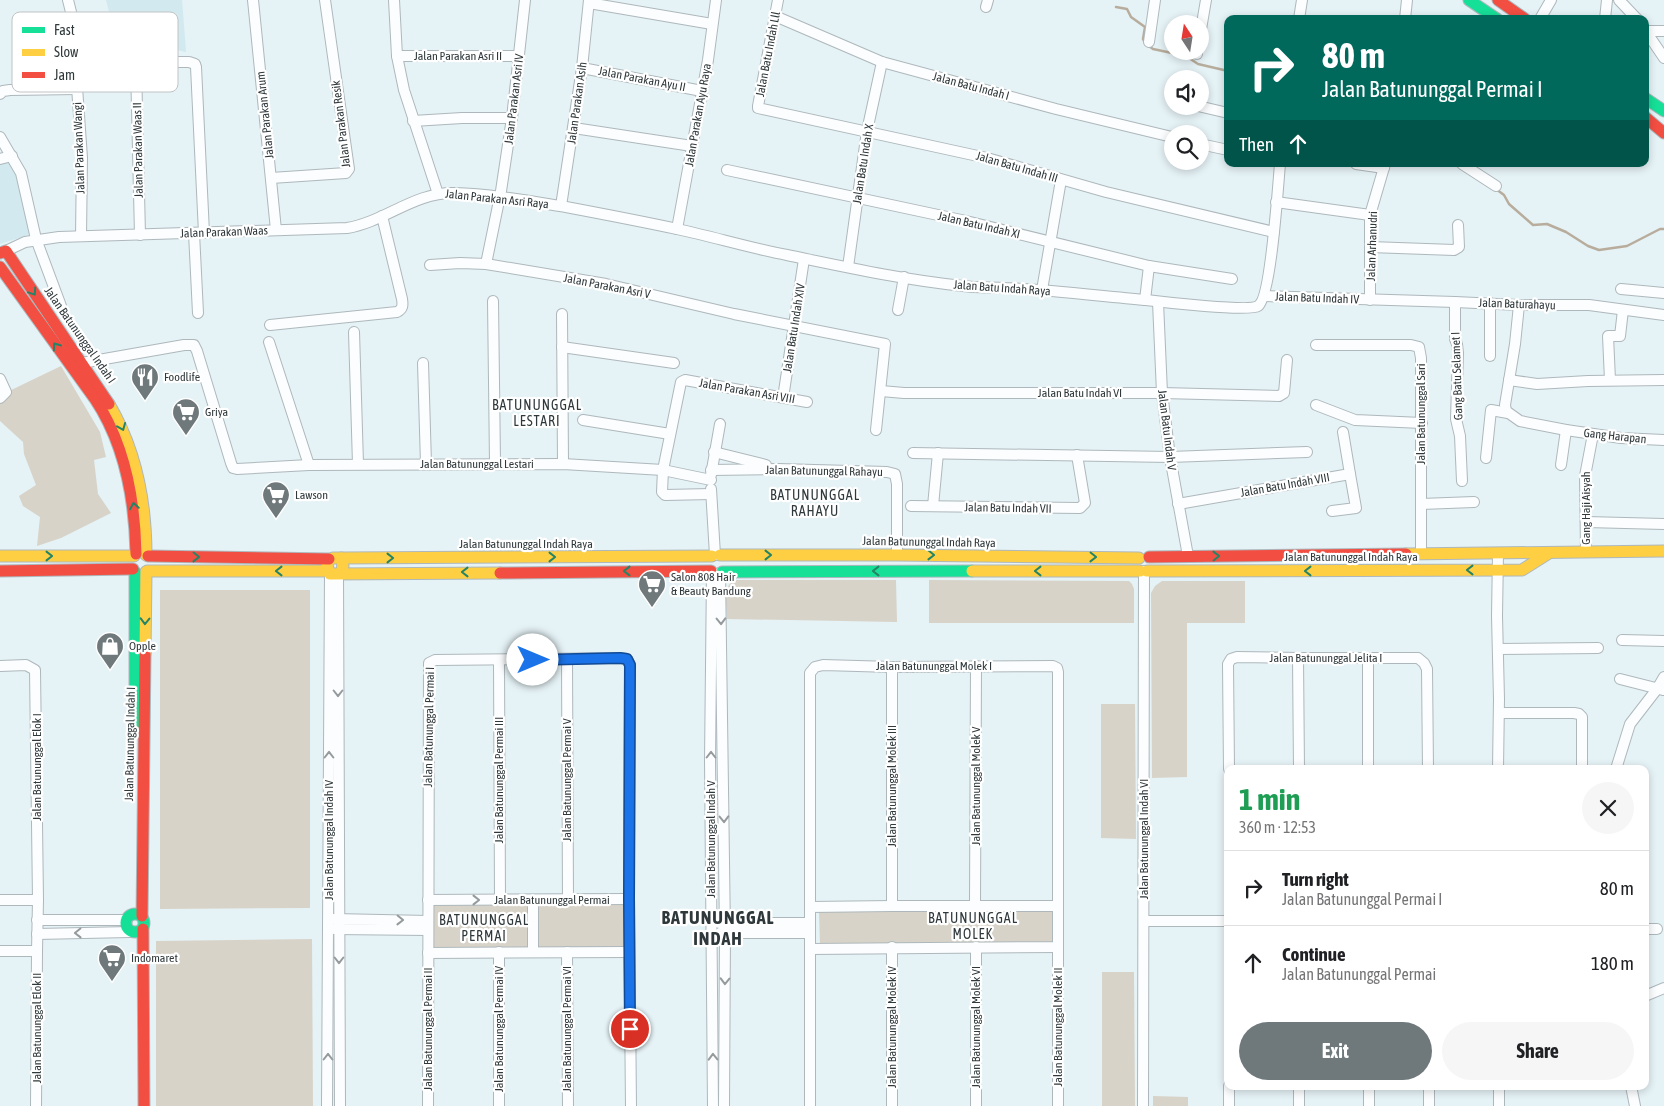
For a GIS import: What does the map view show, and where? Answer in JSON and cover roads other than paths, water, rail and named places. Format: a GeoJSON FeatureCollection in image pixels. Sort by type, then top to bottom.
{"type":"FeatureCollection","features":[{"type":"Feature","properties":{"kind":"street","name":"Jalan Parakan Arum"},"geometry":{"type":"LineString","coordinates":[[253,0],[276,230]]}},
{"type":"Feature","properties":{"kind":"street","name":"Jalan Parakan Resik"},"geometry":{"type":"LineString","coordinates":[[271,178],[346,173],[349,170],[325,0]]}},
{"type":"Feature","properties":{"kind":"street","name":"Jalan Parakan Asri Raya"},"geometry":{"type":"LineString","coordinates":[[394,0],[397,56],[404,90],[438,194],[454,193],[524,200],[560,206],[677,229],[752,247]]}},
{"type":"Feature","properties":{"kind":"street","name":"Jalan Parakan Asri IV"},"geometry":{"type":"LineString","coordinates":[[500,198],[512,118],[525,0]]}},
{"type":"Feature","properties":{"kind":"street","name":"Jalan Parakan Ayu Raya"},"geometry":{"type":"LineString","coordinates":[[677,229],[708,60],[716,0]]}},
{"type":"Feature","properties":{"kind":"street","name":"Jalan Batu Indah Lll"},"geometry":{"type":"LineString","coordinates":[[758,108],[778,0]]}},
{"type":"Feature","properties":{"kind":"street"},"geometry":{"type":"LineString","coordinates":[[1149,42],[1155,0]]}},
{"type":"Feature","properties":{"kind":"street"},"geometry":{"type":"LineString","coordinates":[[1203,15],[1206,0]]}},
{"type":"Feature","properties":{"kind":"street"},"geometry":{"type":"LineString","coordinates":[[1300,15],[1302,0]]}},
{"type":"Feature","properties":{"kind":"street"},"geometry":{"type":"LineString","coordinates":[[1405,15],[1407,0]]}},
{"type":"Feature","properties":{"kind":"street"},"geometry":{"type":"LineString","coordinates":[[1469,0],[1486,5],[1494,15]]}},
{"type":"Feature","properties":{"kind":"street"},"geometry":{"type":"LineString","coordinates":[[1498,0],[1519,15]]}},
{"type":"Feature","properties":{"kind":"street"},"geometry":{"type":"LineString","coordinates":[[1542,15],[1551,0]]}},
{"type":"Feature","properties":{"kind":"street"},"geometry":{"type":"LineString","coordinates":[[1605,15],[1607,0]]}},
{"type":"Feature","properties":{"kind":"street"},"geometry":{"type":"LineString","coordinates":[[1619,0],[1633,15]]}},
{"type":"Feature","properties":{"kind":"street"},"geometry":{"type":"LineString","coordinates":[[589,2],[712,24]]}},
{"type":"Feature","properties":{"kind":"street","name":"Jalan Parakan Asih"},"geometry":{"type":"LineString","coordinates":[[560,206],[574,128],[589,2]]}},
{"type":"Feature","properties":{"kind":"street","name":"Jalan Batu Indah I"},"geometry":{"type":"LineString","coordinates":[[776,16],[882,62],[1056,109],[1164,135]]}},
{"type":"Feature","properties":{"kind":"street"},"geometry":{"type":"LineString","coordinates":[[1649,30],[1664,32]]}},
{"type":"Feature","properties":{"kind":"street"},"geometry":{"type":"LineString","coordinates":[[1649,36],[1664,58]]}},
{"type":"Feature","properties":{"kind":"street","name":"Jalan Parakan Asri II"},"geometry":{"type":"LineString","coordinates":[[397,56],[519,56]]}},
{"type":"Feature","properties":{"kind":"street","name":"Jalan Parakan Waas II"},"geometry":{"type":"LineString","coordinates":[[178,62],[189,62],[195,64],[196,67],[199,233]]}},
{"type":"Feature","properties":{"kind":"street","name":"Jalan Batu Indah X"},"geometry":{"type":"LineString","coordinates":[[848,267],[867,131],[882,62]]}},
{"type":"Feature","properties":{"kind":"street","name":"Jalan Parakan Ayu II"},"geometry":{"type":"LineString","coordinates":[[582,68],[702,91]]}},
{"type":"Feature","properties":{"kind":"street"},"geometry":{"type":"LineString","coordinates":[[0,94],[3,91],[12,90]]}},
{"type":"Feature","properties":{"kind":"street","name":"Jalan Parakan Wangi"},"geometry":{"type":"LineString","coordinates":[[77,92],[82,158],[80,236]]}},
{"type":"Feature","properties":{"kind":"street","name":"Jalan Parakan Waas II"},"geometry":{"type":"LineString","coordinates":[[137,92],[140,235]]}},
{"type":"Feature","properties":{"kind":"street"},"geometry":{"type":"LineString","coordinates":[[1649,101],[1664,111]]}},
{"type":"Feature","properties":{"kind":"street","name":"Jalan Batu Indah III"},"geometry":{"type":"LineString","coordinates":[[758,108],[987,158],[1061,180],[1274,232]]}},
{"type":"Feature","properties":{"kind":"street"},"geometry":{"type":"LineString","coordinates":[[1209,109],[1224,112]]}},
{"type":"Feature","properties":{"kind":"street"},"geometry":{"type":"LineString","coordinates":[[413,121],[462,118],[512,118]]}},
{"type":"Feature","properties":{"kind":"street"},"geometry":{"type":"LineString","coordinates":[[1649,120],[1664,133]]}},
{"type":"Feature","properties":{"kind":"street"},"geometry":{"type":"LineString","coordinates":[[574,128],[692,146]]}},
{"type":"Feature","properties":{"kind":"street"},"geometry":{"type":"LineString","coordinates":[[0,137],[21,173],[36,239],[61,306]]}},
{"type":"Feature","properties":{"kind":"street"},"geometry":{"type":"LineString","coordinates":[[1209,146],[1224,149]]}},
{"type":"Feature","properties":{"kind":"street"},"geometry":{"type":"LineString","coordinates":[[0,160],[12,156]]}},
{"type":"Feature","properties":{"kind":"street"},"geometry":{"type":"LineString","coordinates":[[1265,296],[1274,232],[1280,167]]}},
{"type":"Feature","properties":{"kind":"street","name":"Jalan Arhanudri"},"geometry":{"type":"LineString","coordinates":[[1370,300],[1370,215],[1385,167]]}},
{"type":"Feature","properties":{"kind":"street"},"geometry":{"type":"LineString","coordinates":[[1467,167],[1496,186]]}},
{"type":"Feature","properties":{"kind":"street","name":"Jalan Batu Indah XI"},"geometry":{"type":"LineString","coordinates":[[727,170],[966,221],[1149,266],[1232,279]]}},
{"type":"Feature","properties":{"kind":"street"},"geometry":{"type":"LineString","coordinates":[[1042,290],[1061,180]]}},
{"type":"Feature","properties":{"kind":"street","name":"Jalan Parakan Waas"},"geometry":{"type":"LineString","coordinates":[[3,252],[36,239],[347,228],[369,222],[414,202],[438,194]]}},
{"type":"Feature","properties":{"kind":"street"},"geometry":{"type":"LineString","coordinates":[[486,264],[500,198]]}},
{"type":"Feature","properties":{"kind":"street"},"geometry":{"type":"LineString","coordinates":[[1276,202],[1370,215]]}},
{"type":"Feature","properties":{"kind":"street"},"geometry":{"type":"LineString","coordinates":[[270,325],[397,312],[402,309],[402,299],[382,216]]}},
{"type":"Feature","properties":{"kind":"street"},"geometry":{"type":"LineString","coordinates":[[1370,247],[1454,250],[1459,247],[1458,225]]}},
{"type":"Feature","properties":{"kind":"street"},"geometry":{"type":"LineString","coordinates":[[198,313],[199,233]]}},
{"type":"Feature","properties":{"kind":"street","name":"Jalan Batu Indah Raya"},"geometry":{"type":"LineString","coordinates":[[752,247],[804,259],[961,286],[1042,290],[1223,307],[1254,308],[1260,305],[1265,296]]}},
{"type":"Feature","properties":{"kind":"street","name":"Jalan Batununggal Indah I"},"geometry":{"type":"LineString","coordinates":[[3,252],[75,364],[103,412],[126,471],[134,503],[141,555]]}},
{"type":"Feature","properties":{"kind":"street","name":"Jalan Batu Indah XIV"},"geometry":{"type":"LineString","coordinates":[[783,398],[804,259]]}},
{"type":"Feature","properties":{"kind":"street","name":"Jalan Parakan Asri V"},"geometry":{"type":"LineString","coordinates":[[430,265],[486,264],[606,284],[794,326]]}},
{"type":"Feature","properties":{"kind":"street"},"geometry":{"type":"LineString","coordinates":[[1145,300],[1149,266]]}},
{"type":"Feature","properties":{"kind":"street","name":"Jalan Batununggal Indah I"},"geometry":{"type":"LineString","coordinates":[[0,268],[75,364]]}},
{"type":"Feature","properties":{"kind":"street"},"geometry":{"type":"LineString","coordinates":[[898,310],[904,277]]}},
{"type":"Feature","properties":{"kind":"street"},"geometry":{"type":"LineString","coordinates":[[1621,288],[1664,293]]}},
{"type":"Feature","properties":{"kind":"street","name":"Jalan Batu Indah IV"},"geometry":{"type":"LineString","coordinates":[[1265,296],[1370,300]]}},
{"type":"Feature","properties":{"kind":"street","name":"Jalan Baturahayu"},"geometry":{"type":"LineString","coordinates":[[1370,300],[1520,305],[1589,305],[1664,315]]}},
{"type":"Feature","properties":{"kind":"street"},"geometry":{"type":"LineString","coordinates":[[493,301],[495,463]]}},
{"type":"Feature","properties":{"kind":"street","name":"Jalan Batu Indah V"},"geometry":{"type":"LineString","coordinates":[[1158,302],[1162,394],[1170,457],[1187,546]]}},
{"type":"Feature","properties":{"kind":"street","name":"Gang Batu Selamet I"},"geometry":{"type":"LineString","coordinates":[[1455,302],[1455,339],[1458,358],[1456,419],[1460,436],[1462,481]]}},
{"type":"Feature","properties":{"kind":"street"},"geometry":{"type":"LineString","coordinates":[[1490,304],[1490,356]]}},
{"type":"Feature","properties":{"kind":"street"},"geometry":{"type":"LineString","coordinates":[[1486,458],[1491,410],[1506,410],[1508,380],[1520,305]]}},
{"type":"Feature","properties":{"kind":"street"},"geometry":{"type":"LineString","coordinates":[[1610,380],[1608,336],[1620,336],[1624,310]]}},
{"type":"Feature","properties":{"kind":"street"},"geometry":{"type":"LineString","coordinates":[[562,314],[563,464]]}},
{"type":"Feature","properties":{"kind":"street"},"geometry":{"type":"LineString","coordinates":[[794,326],[886,344],[876,430]]}},
{"type":"Feature","properties":{"kind":"street"},"geometry":{"type":"LineString","coordinates":[[354,332],[358,464]]}},
{"type":"Feature","properties":{"kind":"street"},"geometry":{"type":"LineString","coordinates":[[269,342],[309,465]]}},
{"type":"Feature","properties":{"kind":"street","name":"Jalan Batununggal Lestari"},"geometry":{"type":"LineString","coordinates":[[75,364],[184,345],[194,345],[228,454],[233,468],[237,469],[309,465],[495,463],[563,464],[711,475]]}},
{"type":"Feature","properties":{"kind":"street","name":"Jalan Batununggal Sari"},"geometry":{"type":"LineString","coordinates":[[1316,346],[1411,345],[1419,347],[1421,358],[1422,423],[1421,554]]}},
{"type":"Feature","properties":{"kind":"street"},"geometry":{"type":"LineString","coordinates":[[562,347],[674,363]]}},
{"type":"Feature","properties":{"kind":"street","name":"Jalan Batu Indah VI"},"geometry":{"type":"LineString","coordinates":[[881,391],[904,393],[1279,396],[1284,393],[1286,386],[1287,360]]}},
{"type":"Feature","properties":{"kind":"street"},"geometry":{"type":"LineString","coordinates":[[423,363],[426,464]]}},
{"type":"Feature","properties":{"kind":"street"},"geometry":{"type":"LineString","coordinates":[[0,380],[6,392],[0,398]]}},
{"type":"Feature","properties":{"kind":"street","name":"Jalan Parakan Asri VIII"},"geometry":{"type":"LineString","coordinates":[[670,434],[679,386],[685,380],[807,402]]}},
{"type":"Feature","properties":{"kind":"street"},"geometry":{"type":"LineString","coordinates":[[1508,380],[1537,384],[1610,380],[1664,380]]}},
{"type":"Feature","properties":{"kind":"street"},"geometry":{"type":"LineString","coordinates":[[1316,405],[1355,420],[1422,423]]}},
{"type":"Feature","properties":{"kind":"street","name":"Gang Harapan"},"geometry":{"type":"LineString","coordinates":[[1506,410],[1520,421],[1566,430],[1621,438],[1664,440]]}},
{"type":"Feature","properties":{"kind":"street"},"geometry":{"type":"LineString","coordinates":[[583,420],[670,434],[663,470],[662,492],[665,495],[712,500]]}},
{"type":"Feature","properties":{"kind":"street"},"geometry":{"type":"LineString","coordinates":[[716,555],[711,475],[720,424]]}},
{"type":"Feature","properties":{"kind":"street"},"geometry":{"type":"LineString","coordinates":[[1561,465],[1566,430]]}},
{"type":"Feature","properties":{"kind":"street"},"geometry":{"type":"LineString","coordinates":[[1332,511],[1356,508],[1343,432]]}},
{"type":"Feature","properties":{"kind":"street","name":"Gang Haji Aisyah"},"geometry":{"type":"LineString","coordinates":[[1586,552],[1585,476],[1593,434]]}},
{"type":"Feature","properties":{"kind":"street"},"geometry":{"type":"LineString","coordinates":[[714,452],[778,469]]}},
{"type":"Feature","properties":{"kind":"street"},"geometry":{"type":"LineString","coordinates":[[913,452],[1170,457],[1307,452]]}},
{"type":"Feature","properties":{"kind":"street"},"geometry":{"type":"LineString","coordinates":[[911,506],[933,506],[938,453]]}},
{"type":"Feature","properties":{"kind":"street","name":"Jalan Batu Indah VII"},"geometry":{"type":"LineString","coordinates":[[933,506],[1080,508],[1085,503],[1077,455]]}},
{"type":"Feature","properties":{"kind":"street","name":"Jalan Batununggal Rahayu"},"geometry":{"type":"LineString","coordinates":[[711,475],[778,469],[887,472],[895,474],[897,484],[897,555]]}},
{"type":"Feature","properties":{"kind":"street","name":"Jalan Batu Indah VIII"},"geometry":{"type":"LineString","coordinates":[[1178,504],[1350,474]]}},
{"type":"Feature","properties":{"kind":"street"},"geometry":{"type":"LineString","coordinates":[[1421,504],[1474,502]]}},
{"type":"Feature","properties":{"kind":"street"},"geometry":{"type":"LineString","coordinates":[[1586,522],[1664,524]]}},
{"type":"Feature","properties":{"kind":"street","name":"Jalan Batununggal Indah Raya"},"geometry":{"type":"LineString","coordinates":[[341,558],[716,555],[1144,558],[1187,546],[1421,554],[1664,551]]}},
{"type":"Feature","properties":{"kind":"street"},"geometry":{"type":"LineString","coordinates":[[1498,553],[1498,765]]}},
{"type":"Feature","properties":{"kind":"street","name":"Jalan Batununggal Indah Raya"},"geometry":{"type":"LineString","coordinates":[[0,571],[334,573],[1522,570],[1549,553]]}},
{"type":"Feature","properties":{"kind":"street"},"geometry":{"type":"LineString","coordinates":[[0,556],[141,555],[329,559],[335,557],[341,558],[343,566],[334,573],[326,565],[329,559]]}},
{"type":"Feature","properties":{"kind":"street"},"geometry":{"type":"LineString","coordinates":[[141,555],[150,564],[140,571],[130,563],[141,555]]}},
{"type":"Feature","properties":{"kind":"street"},"geometry":{"type":"LineString","coordinates":[[716,555],[725,559],[726,562],[725,568],[716,572],[708,569],[707,563],[716,555]]}},
{"type":"Feature","properties":{"kind":"street"},"geometry":{"type":"LineString","coordinates":[[1144,558],[1136,564],[1144,571]]}},
{"type":"Feature","properties":{"kind":"street","name":"Jalan Batununggal Indah I"},"geometry":{"type":"LineString","coordinates":[[134,916],[140,571]]}},
{"type":"Feature","properties":{"kind":"street","name":"Jalan Batununggal Indah VI"},"geometry":{"type":"LineString","coordinates":[[1144,571],[1144,1106]]}},
{"type":"Feature","properties":{"kind":"street","name":"Jalan Batununggal Indah V"},"geometry":{"type":"LineString","coordinates":[[713,1106],[718,1079],[725,928],[716,572]]}},
{"type":"Feature","properties":{"kind":"street","name":"Jalan Batununggal Indah V"},"geometry":{"type":"LineString","coordinates":[[716,572],[711,928],[718,1079],[724,1106]]}},
{"type":"Feature","properties":{"kind":"street","name":"Jalan Batununggal Indah IV"},"geometry":{"type":"LineString","coordinates":[[334,573],[334,924],[340,1106]]}},
{"type":"Feature","properties":{"kind":"street"},"geometry":{"type":"LineString","coordinates":[[1622,640],[1664,641]]}},
{"type":"Feature","properties":{"kind":"street"},"geometry":{"type":"LineString","coordinates":[[1499,649],[1598,648]]}},
{"type":"Feature","properties":{"kind":"street","name":"Jalan Batununggal Jelita I"},"geometry":{"type":"LineString","coordinates":[[1229,765],[1228,664],[1230,659],[1237,657],[1418,658],[1424,663],[1427,670],[1428,765]]}},
{"type":"Feature","properties":{"kind":"street","name":"Jalan Batununggal Permai I"},"geometry":{"type":"LineString","coordinates":[[428,900],[428,663],[435,660],[620,658],[627,659],[630,665],[629,899]]}},
{"type":"Feature","properties":{"kind":"street"},"geometry":{"type":"LineString","coordinates":[[1298,658],[1298,765]]}},
{"type":"Feature","properties":{"kind":"street"},"geometry":{"type":"LineString","coordinates":[[1368,658],[1368,765]]}},
{"type":"Feature","properties":{"kind":"street","name":"Jalan Batununggal Permai V"},"geometry":{"type":"LineString","coordinates":[[567,659],[568,900]]}},
{"type":"Feature","properties":{"kind":"street","name":"Jalan Batununggal Permai III"},"geometry":{"type":"LineString","coordinates":[[499,660],[500,900]]}},
{"type":"Feature","properties":{"kind":"street","name":"Jalan Batununggal Molek I"},"geometry":{"type":"LineString","coordinates":[[810,907],[810,673],[815,667],[823,665],[892,667],[1052,666],[1057,668],[1058,906]]}},
{"type":"Feature","properties":{"kind":"street","name":"Jalan Batununggal Elok I"},"geometry":{"type":"LineString","coordinates":[[0,666],[26,666],[35,670],[38,900]]}},
{"type":"Feature","properties":{"kind":"street","name":"Jalan Batununggal Molek V"},"geometry":{"type":"LineString","coordinates":[[975,906],[976,666]]}},
{"type":"Feature","properties":{"kind":"street","name":"Jalan Batununggal Molek III"},"geometry":{"type":"LineString","coordinates":[[892,667],[892,906]]}},
{"type":"Feature","properties":{"kind":"street"},"geometry":{"type":"LineString","coordinates":[[1617,765],[1624,738],[1633,719],[1661,690],[1664,677]]}},
{"type":"Feature","properties":{"kind":"street"},"geometry":{"type":"LineString","coordinates":[[1620,679],[1661,690]]}},
{"type":"Feature","properties":{"kind":"street"},"geometry":{"type":"LineString","coordinates":[[1498,713],[1579,714],[1582,717],[1582,765]]}},
{"type":"Feature","properties":{"kind":"street"},"geometry":{"type":"LineString","coordinates":[[629,899],[631,1106]]}},
{"type":"Feature","properties":{"kind":"street","name":"Jalan Batununggal Permai"},"geometry":{"type":"LineString","coordinates":[[428,900],[629,899]]}},
{"type":"Feature","properties":{"kind":"street"},"geometry":{"type":"LineString","coordinates":[[0,900],[38,900]]}},
{"type":"Feature","properties":{"kind":"street","name":"Jalan Batununggal Elok II"},"geometry":{"type":"LineString","coordinates":[[36,1106],[38,900]]}},
{"type":"Feature","properties":{"kind":"street"},"geometry":{"type":"LineString","coordinates":[[428,900],[428,953],[629,952]]}},
{"type":"Feature","properties":{"kind":"street"},"geometry":{"type":"LineString","coordinates":[[533,900],[533,952]]}},
{"type":"Feature","properties":{"kind":"street"},"geometry":{"type":"LineString","coordinates":[[810,1106],[810,907],[1058,906]]}},
{"type":"Feature","properties":{"kind":"street","name":"Jalan Batununggal Molek II"},"geometry":{"type":"LineString","coordinates":[[1058,906],[1058,1106]]}},
{"type":"Feature","properties":{"kind":"street"},"geometry":{"type":"LineString","coordinates":[[38,920],[134,916],[144,921],[136,931],[134,1106]]}},
{"type":"Feature","properties":{"kind":"street"},"geometry":{"type":"LineString","coordinates":[[134,916],[126,925],[136,931]]}},
{"type":"Feature","properties":{"kind":"street"},"geometry":{"type":"LineString","coordinates":[[1144,925],[1224,921]]}},
{"type":"Feature","properties":{"kind":"street"},"geometry":{"type":"LineString","coordinates":[[334,924],[428,925]]}},
{"type":"Feature","properties":{"kind":"street","name":"Jalan Batununggal Indah IV"},"geometry":{"type":"LineString","coordinates":[[327,1106],[334,924]]}},
{"type":"Feature","properties":{"kind":"street"},"geometry":{"type":"LineString","coordinates":[[1144,925],[1224,927]]}},
{"type":"Feature","properties":{"kind":"street"},"geometry":{"type":"LineString","coordinates":[[711,928],[810,928]]}},
{"type":"Feature","properties":{"kind":"street"},"geometry":{"type":"LineString","coordinates":[[1649,929],[1656,929]]}},
{"type":"Feature","properties":{"kind":"street"},"geometry":{"type":"LineString","coordinates":[[37,934],[136,931]]}},
{"type":"Feature","properties":{"kind":"street"},"geometry":{"type":"LineString","coordinates":[[136,931],[144,1106]]}},
{"type":"Feature","properties":{"kind":"street","name":"Jalan Batununggal Molek IV"},"geometry":{"type":"LineString","coordinates":[[892,947],[892,1106]]}},
{"type":"Feature","properties":{"kind":"street"},"geometry":{"type":"LineString","coordinates":[[810,949],[1058,947]]}},
{"type":"Feature","properties":{"kind":"street","name":"Jalan Batununggal Molek VI"},"geometry":{"type":"LineString","coordinates":[[976,948],[976,1106]]}},
{"type":"Feature","properties":{"kind":"street"},"geometry":{"type":"LineString","coordinates":[[0,951],[37,951]]}},
{"type":"Feature","properties":{"kind":"street","name":"Jalan Batununggal Permai IV"},"geometry":{"type":"LineString","coordinates":[[498,952],[499,1106]]}},
{"type":"Feature","properties":{"kind":"street","name":"Jalan Batununggal Permai VI"},"geometry":{"type":"LineString","coordinates":[[567,952],[568,1106]]}},
{"type":"Feature","properties":{"kind":"street","name":"Jalan Batununggal Permai II"},"geometry":{"type":"LineString","coordinates":[[428,953],[428,1106]]}},
{"type":"Feature","properties":{"kind":"street"},"geometry":{"type":"LineString","coordinates":[[1649,994],[1664,988]]}},
{"type":"Feature","properties":{"kind":"street"},"geometry":{"type":"LineString","coordinates":[[328,1075],[340,1076]]}},
{"type":"Feature","properties":{"kind":"street"},"geometry":{"type":"LineString","coordinates":[[1229,1090],[1229,1106]]}},
{"type":"Feature","properties":{"kind":"street"},"geometry":{"type":"LineString","coordinates":[[1299,1090],[1299,1106]]}},
{"type":"Feature","properties":{"kind":"street"},"geometry":{"type":"LineString","coordinates":[[1369,1090],[1369,1106]]}},
{"type":"Feature","properties":{"kind":"street"},"geometry":{"type":"LineString","coordinates":[[1429,1106],[1430,1090]]}},
{"type":"Feature","properties":{"kind":"street"},"geometry":{"type":"LineString","coordinates":[[1499,1090],[1500,1106]]}},
{"type":"Feature","properties":{"kind":"street"},"geometry":{"type":"LineString","coordinates":[[1632,1090],[1635,1106]]}},
{"type":"Feature","properties":{"kind":"waterway"},"geometry":{"type":"LineString","coordinates":[[1116,7],[1127,9],[1131,17],[1145,27],[1143,39],[1153,49],[1186,56],[1198,64],[1224,70]]}},
{"type":"Feature","properties":{"kind":"waterway"},"geometry":{"type":"LineString","coordinates":[[1496,189],[1504,195],[1509,204],[1533,225],[1547,224],[1599,250],[1627,246],[1660,229],[1664,229]]}},
{"type":"Feature","properties":{"kind":"place","name":"Foodlife"},"geometry":{"type":"Point","coordinates":[145,401]}},
{"type":"Feature","properties":{"kind":"place","name":"Griya"},"geometry":{"type":"Point","coordinates":[186,436]}},
{"type":"Feature","properties":{"kind":"place","name":"Lawson"},"geometry":{"type":"Point","coordinates":[276,519]}},
{"type":"Feature","properties":{"kind":"place","name":"Salon 808 Hair & Beauty Bandung"},"geometry":{"type":"Point","coordinates":[652,608]}},
{"type":"Feature","properties":{"kind":"place","name":"Opple"},"geometry":{"type":"Point","coordinates":[110,670]}},
{"type":"Feature","properties":{"kind":"place","name":"Indomaret"},"geometry":{"type":"Point","coordinates":[112,982]}},
{"type":"Feature","properties":{"kind":"district","name":"BATUNUNGGAL LESTARI"},"geometry":{"type":"Point","coordinates":[537,414]}},
{"type":"Feature","properties":{"kind":"district","name":"BATUNUNGGAL RAHAYU"},"geometry":{"type":"Point","coordinates":[815,504]}},
{"type":"Feature","properties":{"kind":"district","name":"BATUNUNGGAL MOLEK"},"geometry":{"type":"Point","coordinates":[973,926]}},
{"type":"Feature","properties":{"kind":"district","name":"BATUNUNGGAL PERMAI"},"geometry":{"type":"Point","coordinates":[484,928]}},
{"type":"Feature","properties":{"kind":"district","name":"BATUNUNGGAL INDAH"},"geometry":{"type":"Point","coordinates":[718,928]}}]}
